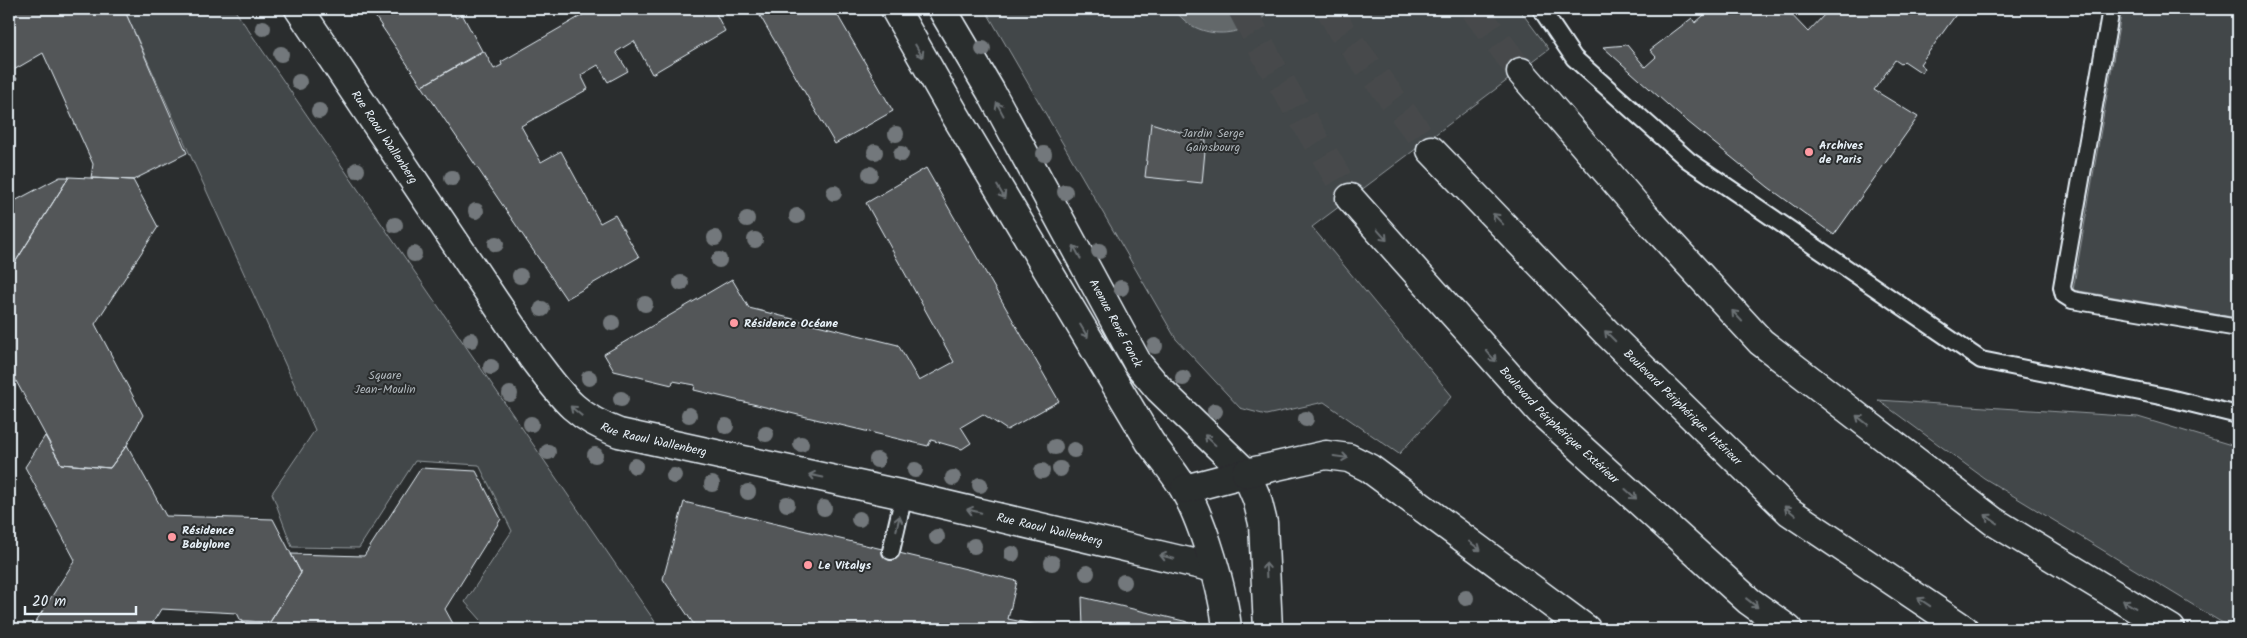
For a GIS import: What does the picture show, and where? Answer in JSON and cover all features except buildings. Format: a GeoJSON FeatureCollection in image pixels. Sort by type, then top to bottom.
{"type":"FeatureCollection","features":[{"type":"Feature","properties":{"kind":"main road","name":"Rue Raoul Wallenberg"},"geometry":{"type":"LineString","coordinates":[[299,9],[532,357],[564,400],[580,414],[596,424],[619,433],[904,495],[1214,568]]}},
{"type":"Feature","properties":{"kind":"main road"},"geometry":{"type":"LineString","coordinates":[[895,9],[954,113],[1150,442],[1184,489],[1201,529],[1214,568],[1227,629]]}},
{"type":"Feature","properties":{"kind":"main road","name":"Avenue René Fonck"},"geometry":{"type":"LineString","coordinates":[[942,9],[990,92],[1138,364],[1159,389],[1246,473],[1257,499],[1263,524],[1268,629]]}},
{"type":"Feature","properties":{"kind":"main road"},"geometry":{"type":"LineString","coordinates":[[1521,72],[1640,210],[1762,342],[1993,521],[2171,629]]}},
{"type":"Feature","properties":{"kind":"main road","name":"Boulevard Périphérique Intérieur"},"geometry":{"type":"LineString","coordinates":[[1431,150],[1606,332],[1790,512],[1964,629]]}},
{"type":"Feature","properties":{"kind":"main road","name":"Boulevard Périphérique Extérieur"},"geometry":{"type":"LineString","coordinates":[[1350,198],[1541,412],[1749,601],[1788,629]]}},
{"type":"Feature","properties":{"kind":"main road"},"geometry":{"type":"LineString","coordinates":[[1184,489],[1326,455],[1349,458],[1369,468],[1586,629]]}},
{"type":"Feature","properties":{"kind":"lane"},"geometry":{"type":"LineString","coordinates":[[1541,9],[1574,58],[1688,160],[1981,360],[2165,397],[2238,416]]}},
{"type":"Feature","properties":{"kind":"lane"},"geometry":{"type":"LineString","coordinates":[[2111,9],[2062,287],[2064,295],[2072,300],[2238,328]]}},
{"type":"Feature","properties":{"kind":"lane"},"geometry":{"type":"LineString","coordinates":[[891,551],[904,495]]}},
{"type":"Feature","properties":{"kind":"green space","name":"Square Jean-Moulin"},"geometry":{"type":"Polygon","coordinates":[[[124,9],[234,9],[660,629],[489,629],[465,602],[512,531],[479,465],[415,461],[359,548],[292,547],[272,493],[315,430],[124,9]]]}},
{"type":"Feature","properties":{"kind":"green space","name":"Jardin Serge Gainsbourg"},"geometry":{"type":"Polygon","coordinates":[[[985,9],[1519,9],[1549,49],[1312,227],[1452,396],[1399,454],[1324,402],[1266,415],[1240,408],[1176,339],[985,9]]]}},
{"type":"Feature","properties":{"kind":"green space"},"geometry":{"type":"Polygon","coordinates":[[[2122,9],[2238,9],[2238,318],[2073,290],[2122,9]]]}},
{"type":"Feature","properties":{"kind":"green space"},"geometry":{"type":"Polygon","coordinates":[[[1878,400],[2138,417],[2238,447],[2238,629],[2221,622],[1984,478],[1878,400]]]}},
{"type":"Feature","properties":{"kind":"shaded area"},"geometry":{"type":"Polygon","coordinates":[[[1174,9],[1272,9],[1261,19],[1249,26],[1236,31],[1222,33],[1196,28],[1184,20],[1174,9]]]}},
{"type":"Feature","properties":{"kind":"tunnel"},"geometry":{"type":"LineString","coordinates":[[1242,9],[1271,65],[1350,198]]}},
{"type":"Feature","properties":{"kind":"tunnel"},"geometry":{"type":"LineString","coordinates":[[1330,9],[1341,30],[1431,150]]}},
{"type":"Feature","properties":{"kind":"tunnel"},"geometry":{"type":"LineString","coordinates":[[1474,9],[1521,72]]}},
{"type":"Feature","properties":{"kind":"place","name":"Archives de Paris"},"geometry":{"type":"Point","coordinates":[1809,152]}},
{"type":"Feature","properties":{"kind":"place","name":"Résidence Océane"},"geometry":{"type":"Point","coordinates":[734,323]}},
{"type":"Feature","properties":{"kind":"place","name":"Résidence Babylone"},"geometry":{"type":"Point","coordinates":[172,537]}},
{"type":"Feature","properties":{"kind":"place","name":"Le Vitalys"},"geometry":{"type":"Point","coordinates":[808,565]}}]}
